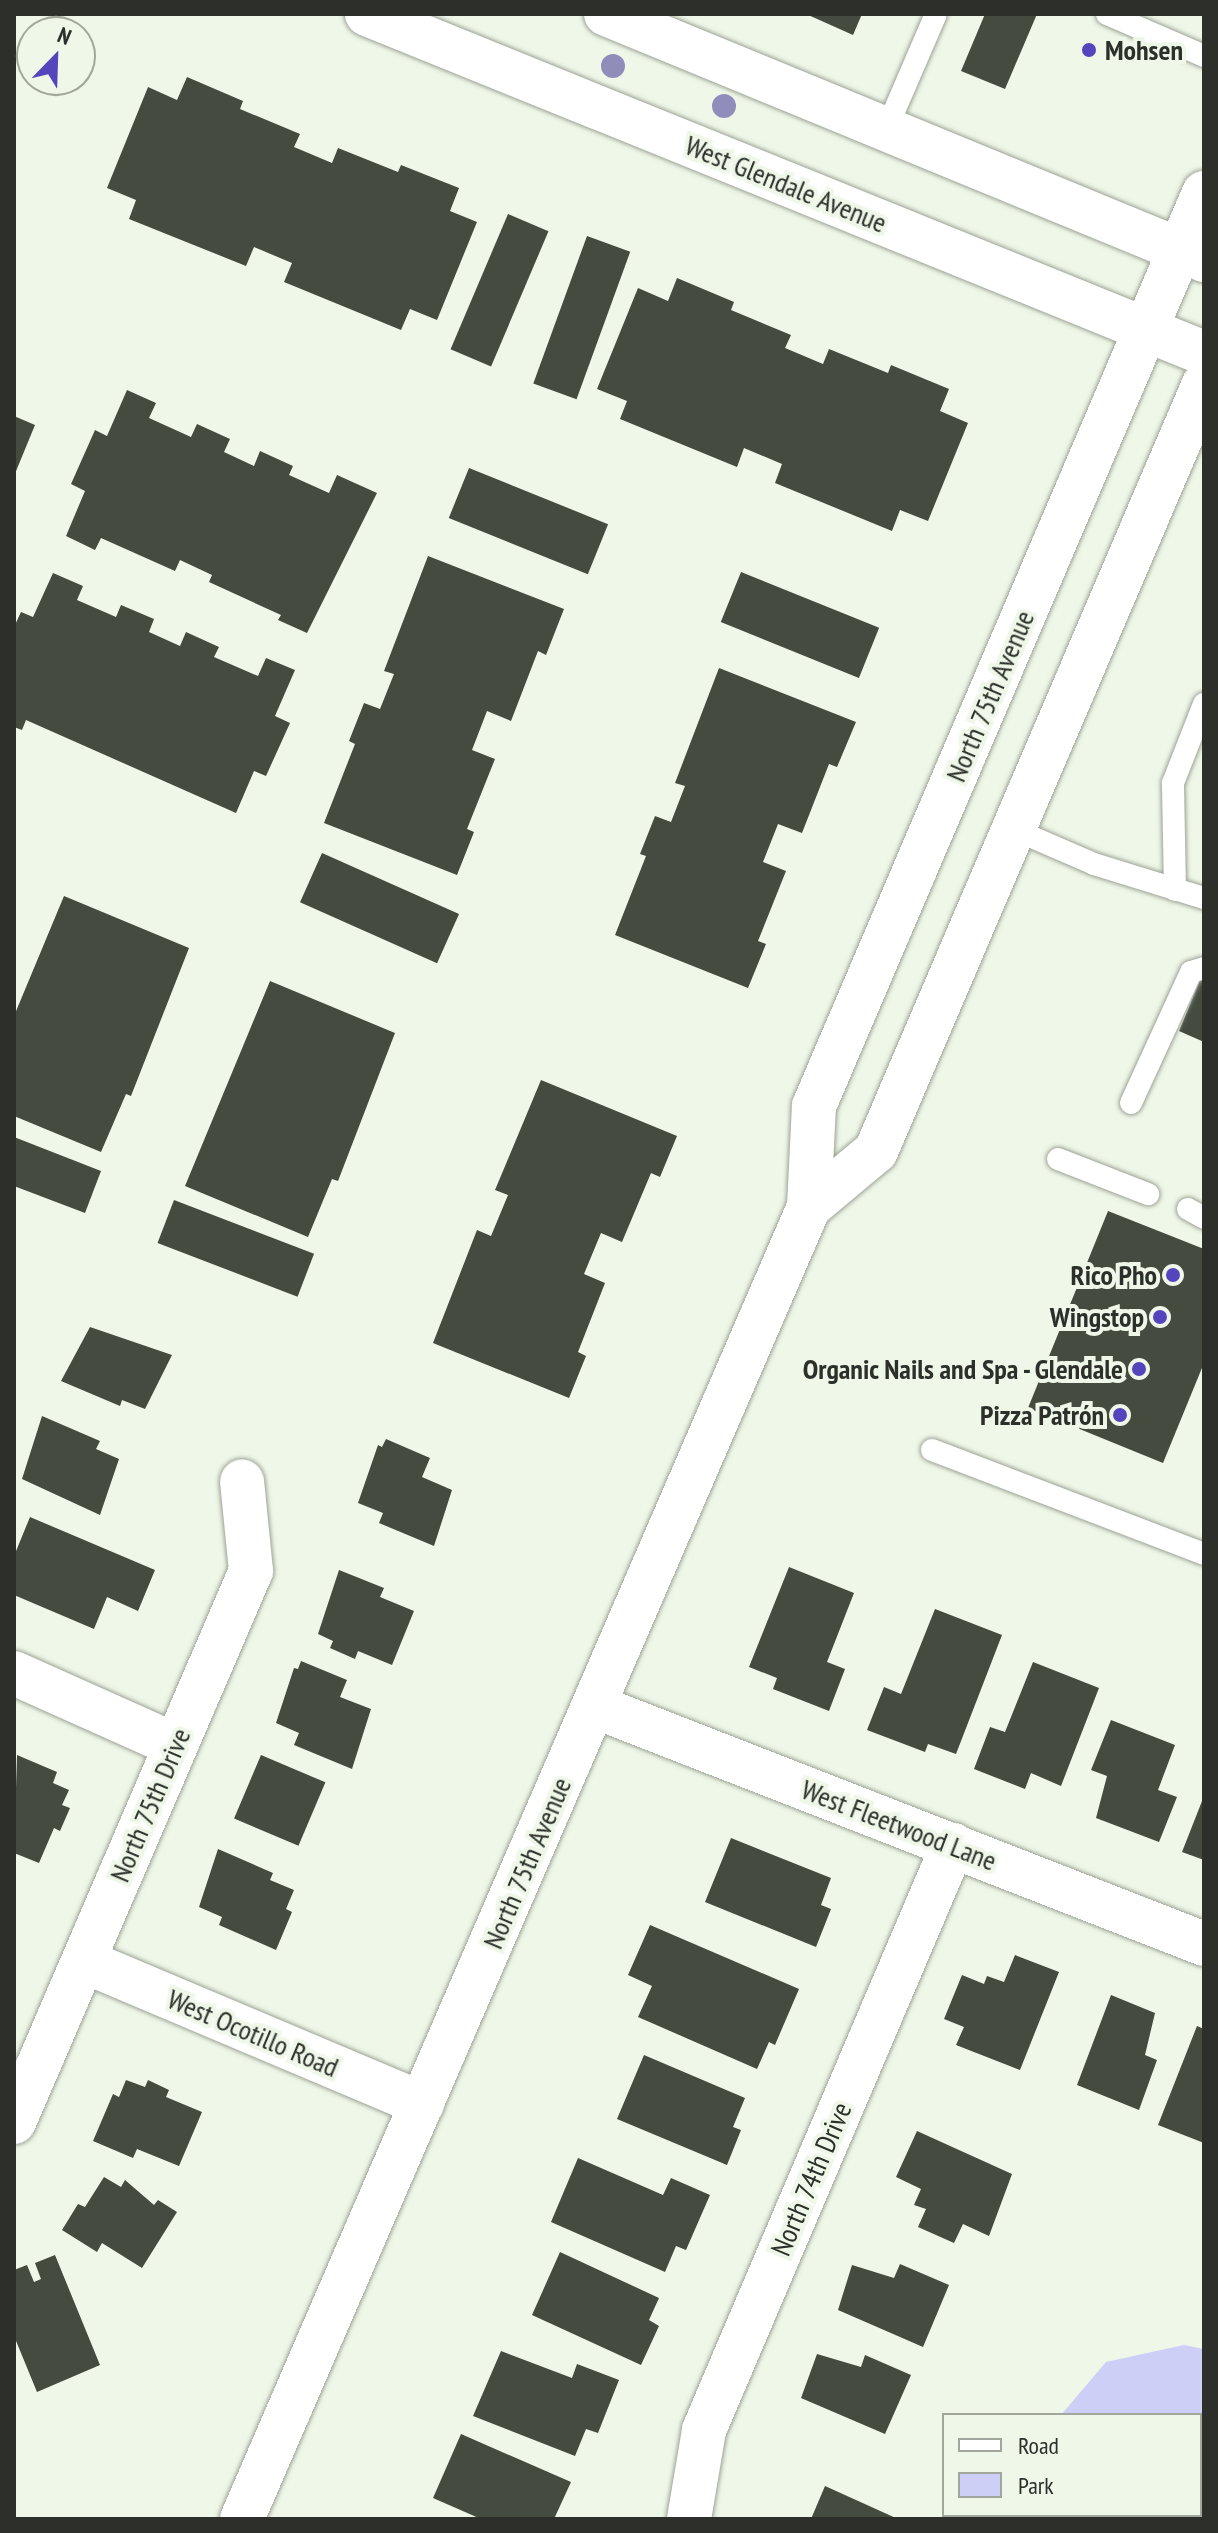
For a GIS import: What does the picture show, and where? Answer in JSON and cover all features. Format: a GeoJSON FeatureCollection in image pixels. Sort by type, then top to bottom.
{"type":"FeatureCollection","features":[{"type":"Feature","properties":{"kind":"main road","name":"West Glendale Avenue"},"geometry":{"type":"LineString","coordinates":[[367,14],[1204,353]]}},
{"type":"Feature","properties":{"kind":"main road"},"geometry":{"type":"LineString","coordinates":[[606,14],[1192,255]]}},
{"type":"Feature","properties":{"kind":"main road","name":"North 75th Avenue"},"geometry":{"type":"LineString","coordinates":[[242,2519],[809,1207],[814,1106],[1146,330],[1192,255],[1204,193]]}},
{"type":"Feature","properties":{"kind":"main road","name":"North 75th Avenue"},"geometry":{"type":"LineString","coordinates":[[809,1207],[876,1151],[1011,828],[1204,384]]}},
{"type":"Feature","properties":{"kind":"main road","name":"North 75th Drive"},"geometry":{"type":"LineString","coordinates":[[14,2122],[251,1571],[242,1481]]}},
{"type":"Feature","properties":{"kind":"main road"},"geometry":{"type":"LineString","coordinates":[[14,1673],[175,1745]]}},
{"type":"Feature","properties":{"kind":"main road","name":"West Fleetwood Lane"},"geometry":{"type":"LineString","coordinates":[[594,1706],[1204,1944]]}},
{"type":"Feature","properties":{"kind":"main road","name":"North 74th Drive"},"geometry":{"type":"LineString","coordinates":[[689,2519],[704,2430],[953,1845]]}},
{"type":"Feature","properties":{"kind":"main road","name":"West Ocotillo Road"},"geometry":{"type":"LineString","coordinates":[[84,1961],[422,2104]]}},
{"type":"Feature","properties":{"kind":"lane"},"geometry":{"type":"LineString","coordinates":[[886,130],[936,14]]}},
{"type":"Feature","properties":{"kind":"lane"},"geometry":{"type":"LineString","coordinates":[[1107,14],[1204,56]]}},
{"type":"Feature","properties":{"kind":"lane"},"geometry":{"type":"LineString","coordinates":[[1175,890],[1173,783],[1204,704]]}},
{"type":"Feature","properties":{"kind":"lane"},"geometry":{"type":"LineString","coordinates":[[1011,828],[1094,864],[1204,898]]}},
{"type":"Feature","properties":{"kind":"lane"},"geometry":{"type":"LineString","coordinates":[[1131,1103],[1191,972],[1204,968]]}},
{"type":"Feature","properties":{"kind":"lane"},"geometry":{"type":"LineString","coordinates":[[1058,1159],[1148,1194]]}},
{"type":"Feature","properties":{"kind":"lane"},"geometry":{"type":"LineString","coordinates":[[932,1450],[1204,1554]]}},
{"type":"Feature","properties":{"kind":"green space"},"geometry":{"type":"Polygon","coordinates":[[[1184,2345],[1204,2349],[1204,2519],[1023,2519],[1202,2517],[1202,2413],[1063,2413],[1106,2362],[1184,2345]]]}},
{"type":"Feature","properties":{"kind":"building"},"geometry":{"type":"Polygon","coordinates":[[[806,14],[862,14],[853,35],[806,14]]]}},
{"type":"Feature","properties":{"kind":"building"},"geometry":{"type":"Polygon","coordinates":[[[985,14],[1037,14],[1005,89],[961,71],[985,14]]]}},
{"type":"Feature","properties":{"kind":"building"},"geometry":{"type":"Polygon","coordinates":[[[187,77],[243,101],[240,109],[300,134],[294,147],[332,163],[338,148],[398,172],[401,165],[459,188],[450,211],[477,222],[437,320],[410,309],[401,330],[284,282],[292,263],[254,247],[246,266],[129,219],[136,200],[107,188],[148,87],[177,100],[187,77]]]}},
{"type":"Feature","properties":{"kind":"building"},"geometry":{"type":"Polygon","coordinates":[[[508,214],[549,231],[491,367],[451,349],[508,214]]]}},
{"type":"Feature","properties":{"kind":"building"},"geometry":{"type":"Polygon","coordinates":[[[587,236],[630,252],[577,399],[533,384],[587,236]]]}},
{"type":"Feature","properties":{"kind":"building"},"geometry":{"type":"Polygon","coordinates":[[[677,278],[734,302],[731,310],[791,335],[785,348],[823,364],[829,349],[888,373],[891,365],[949,389],[940,411],[968,423],[928,521],[900,510],[892,531],[775,483],[782,464],[744,448],[737,467],[620,419],[627,401],[597,389],[638,288],[668,301],[677,278]]]}},
{"type":"Feature","properties":{"kind":"building"},"geometry":{"type":"Polygon","coordinates":[[[127,390],[156,403],[149,418],[191,437],[197,424],[230,439],[224,452],[254,466],[260,451],[293,466],[289,475],[329,493],[337,475],[377,493],[307,633],[278,620],[281,615],[209,582],[212,575],[180,560],[175,571],[101,538],[95,550],[66,536],[85,491],[71,484],[95,430],[107,436],[127,390]]]}},
{"type":"Feature","properties":{"kind":"building"},"geometry":{"type":"Polygon","coordinates":[[[14,416],[35,425],[14,476],[14,416]]]}},
{"type":"Feature","properties":{"kind":"building"},"geometry":{"type":"Polygon","coordinates":[[[469,468],[608,524],[588,574],[449,518],[469,468]]]}},
{"type":"Feature","properties":{"kind":"building"},"geometry":{"type":"Polygon","coordinates":[[[428,556],[564,609],[546,655],[538,651],[511,721],[487,711],[472,750],[495,759],[467,829],[474,832],[457,875],[324,823],[355,744],[349,741],[364,703],[380,709],[394,674],[384,671],[428,556]]]}},
{"type":"Feature","properties":{"kind":"building"},"geometry":{"type":"Polygon","coordinates":[[[741,572],[879,628],[859,678],[721,622],[741,572]]]}},
{"type":"Feature","properties":{"kind":"building"},"geometry":{"type":"Polygon","coordinates":[[[53,573],[83,586],[77,600],[116,617],[121,605],[154,619],[149,632],[180,646],[186,632],[219,647],[214,657],[258,676],[266,658],[295,670],[275,716],[290,723],[266,776],[254,771],[236,813],[26,720],[22,730],[14,727],[14,627],[21,612],[33,617],[53,573]]]}},
{"type":"Feature","properties":{"kind":"building"},"geometry":{"type":"Polygon","coordinates":[[[719,668],[856,722],[837,767],[829,764],[802,833],[778,824],[763,862],[786,871],[758,941],[766,944],[748,988],[615,935],[646,856],[640,854],[655,816],[671,822],[685,786],[675,783],[719,668]]]}},
{"type":"Feature","properties":{"kind":"building"},"geometry":{"type":"Polygon","coordinates":[[[322,853],[459,914],[437,963],[300,902],[322,853]]]}},
{"type":"Feature","properties":{"kind":"building"},"geometry":{"type":"Polygon","coordinates":[[[64,896],[189,948],[131,1096],[126,1094],[101,1152],[14,1116],[14,1016],[64,896]]]}},
{"type":"Feature","properties":{"kind":"building"},"geometry":{"type":"Polygon","coordinates":[[[1204,971],[1204,1042],[1179,1031],[1204,971]]]}},
{"type":"Feature","properties":{"kind":"building"},"geometry":{"type":"Polygon","coordinates":[[[270,981],[395,1033],[338,1181],[332,1179],[308,1237],[185,1186],[270,981]]]}},
{"type":"Feature","properties":{"kind":"building"},"geometry":{"type":"Polygon","coordinates":[[[541,1080],[677,1136],[660,1177],[651,1173],[622,1242],[601,1233],[584,1274],[605,1283],[578,1352],[586,1356],[569,1398],[433,1343],[477,1230],[491,1236],[508,1195],[495,1190],[541,1080]]]}},
{"type":"Feature","properties":{"kind":"building"},"geometry":{"type":"Polygon","coordinates":[[[14,1137],[101,1171],[85,1213],[14,1186],[14,1137]]]}},
{"type":"Feature","properties":{"kind":"building"},"geometry":{"type":"Polygon","coordinates":[[[174,1200],[314,1254],[298,1297],[158,1243],[174,1200]]]}},
{"type":"Feature","properties":{"kind":"building"},"geometry":{"type":"Polygon","coordinates":[[[1108,1211],[1204,1249],[1204,1363],[1163,1463],[1028,1408],[1108,1211]]]}},
{"type":"Feature","properties":{"kind":"building"},"geometry":{"type":"Polygon","coordinates":[[[90,1327],[172,1355],[145,1409],[122,1400],[120,1406],[61,1381],[90,1327]]]}},
{"type":"Feature","properties":{"kind":"building"},"geometry":{"type":"Polygon","coordinates":[[[42,1416],[100,1441],[96,1449],[119,1459],[100,1515],[22,1479],[42,1416]]]}},
{"type":"Feature","properties":{"kind":"building"},"geometry":{"type":"Polygon","coordinates":[[[386,1439],[430,1458],[422,1477],[452,1490],[434,1546],[379,1523],[383,1513],[358,1503],[378,1445],[382,1447],[386,1439]]]}},
{"type":"Feature","properties":{"kind":"building"},"geometry":{"type":"Polygon","coordinates":[[[30,1517],[155,1570],[138,1611],[107,1597],[94,1629],[14,1595],[14,1556],[30,1517]]]}},
{"type":"Feature","properties":{"kind":"building"},"geometry":{"type":"Polygon","coordinates":[[[789,1567],[854,1593],[827,1662],[845,1669],[829,1711],[773,1689],[777,1678],[749,1667],[789,1567]]]}},
{"type":"Feature","properties":{"kind":"building"},"geometry":{"type":"Polygon","coordinates":[[[339,1570],[384,1588],[380,1597],[414,1611],[392,1665],[358,1651],[355,1659],[330,1648],[333,1641],[318,1634],[339,1570]]]}},
{"type":"Feature","properties":{"kind":"building"},"geometry":{"type":"Polygon","coordinates":[[[935,1609],[1002,1635],[956,1754],[928,1744],[925,1752],[867,1730],[884,1687],[901,1694],[935,1609]]]}},
{"type":"Feature","properties":{"kind":"building"},"geometry":{"type":"Polygon","coordinates":[[[301,1661],[347,1680],[340,1697],[371,1709],[352,1769],[294,1745],[299,1733],[276,1723],[294,1668],[298,1669],[301,1661]]]}},
{"type":"Feature","properties":{"kind":"building"},"geometry":{"type":"Polygon","coordinates":[[[1033,1662],[1099,1688],[1061,1786],[1031,1773],[1025,1789],[974,1769],[990,1727],[1005,1732],[1033,1662]]]}},
{"type":"Feature","properties":{"kind":"building"},"geometry":{"type":"Polygon","coordinates":[[[1111,1720],[1175,1745],[1158,1790],[1177,1797],[1159,1842],[1096,1818],[1107,1776],[1091,1770],[1111,1720]]]}},
{"type":"Feature","properties":{"kind":"building"},"geometry":{"type":"Polygon","coordinates":[[[17,1755],[57,1772],[53,1783],[69,1790],[62,1805],[70,1808],[60,1831],[54,1828],[39,1863],[14,1853],[17,1755]]]}},
{"type":"Feature","properties":{"kind":"building"},"geometry":{"type":"Polygon","coordinates":[[[261,1755],[325,1782],[298,1846],[234,1819],[261,1755]]]}},
{"type":"Feature","properties":{"kind":"building"},"geometry":{"type":"Polygon","coordinates":[[[1204,1796],[1204,1860],[1182,1852],[1204,1796]]]}},
{"type":"Feature","properties":{"kind":"building"},"geometry":{"type":"Polygon","coordinates":[[[731,1838],[831,1878],[821,1905],[831,1909],[816,1947],[705,1902],[731,1838]]]}},
{"type":"Feature","properties":{"kind":"building"},"geometry":{"type":"Polygon","coordinates":[[[218,1849],[273,1873],[270,1880],[294,1890],[286,1909],[292,1912],[276,1950],[219,1925],[222,1917],[199,1907],[218,1849]]]}},
{"type":"Feature","properties":{"kind":"building"},"geometry":{"type":"Polygon","coordinates":[[[650,1925],[799,1989],[775,2045],[769,2042],[757,2069],[638,2017],[652,1986],[628,1975],[650,1925]]]}},
{"type":"Feature","properties":{"kind":"building"},"geometry":{"type":"Polygon","coordinates":[[[1015,1955],[1059,1972],[1020,2070],[956,2045],[964,2027],[944,2019],[962,1975],[984,1984],[987,1976],[1004,1982],[1015,1955]]]}},
{"type":"Feature","properties":{"kind":"building"},"geometry":{"type":"Polygon","coordinates":[[[1111,1995],[1155,2013],[1145,2055],[1157,2060],[1139,2110],[1077,2085],[1111,1995]]]}},
{"type":"Feature","properties":{"kind":"building"},"geometry":{"type":"Polygon","coordinates":[[[1197,2026],[1204,2029],[1204,2143],[1158,2125],[1197,2026]]]}},
{"type":"Feature","properties":{"kind":"building"},"geometry":{"type":"Polygon","coordinates":[[[644,2055],[745,2098],[733,2127],[741,2130],[727,2165],[617,2119],[644,2055]]]}},
{"type":"Feature","properties":{"kind":"building"},"geometry":{"type":"Polygon","coordinates":[[[126,2080],[145,2087],[148,2080],[169,2090],[166,2097],[202,2112],[179,2166],[137,2149],[133,2158],[93,2141],[113,2094],[119,2097],[126,2080]]]}},
{"type":"Feature","properties":{"kind":"building"},"geometry":{"type":"Polygon","coordinates":[[[917,2131],[1012,2174],[989,2236],[963,2224],[954,2243],[918,2227],[926,2209],[914,2205],[921,2189],[896,2177],[917,2131]]]}},
{"type":"Feature","properties":{"kind":"building"},"geometry":{"type":"Polygon","coordinates":[[[578,2158],[663,2195],[671,2178],[710,2195],[686,2250],[676,2246],[665,2272],[551,2222],[578,2158]]]}},
{"type":"Feature","properties":{"kind":"building"},"geometry":{"type":"Polygon","coordinates":[[[104,2177],[121,2187],[125,2180],[154,2205],[158,2200],[177,2212],[142,2268],[102,2243],[97,2252],[62,2230],[78,2204],[85,2207],[104,2177]]]}},
{"type":"Feature","properties":{"kind":"building"},"geometry":{"type":"Polygon","coordinates":[[[560,2252],[659,2298],[649,2320],[659,2326],[641,2365],[532,2315],[560,2252]]]}},
{"type":"Feature","properties":{"kind":"building"},"geometry":{"type":"Polygon","coordinates":[[[55,2255],[100,2365],[37,2392],[14,2336],[14,2270],[27,2265],[34,2282],[41,2279],[35,2263],[55,2255]]]}},
{"type":"Feature","properties":{"kind":"building"},"geometry":{"type":"Polygon","coordinates":[[[900,2264],[949,2285],[923,2347],[838,2310],[852,2265],[894,2278],[900,2264]]]}},
{"type":"Feature","properties":{"kind":"building"},"geometry":{"type":"Polygon","coordinates":[[[501,2351],[572,2378],[577,2364],[619,2380],[598,2433],[586,2429],[575,2456],[473,2416],[501,2351]]]}},
{"type":"Feature","properties":{"kind":"building"},"geometry":{"type":"Polygon","coordinates":[[[817,2354],[861,2367],[865,2355],[911,2375],[885,2434],[801,2398],[817,2354]]]}},
{"type":"Feature","properties":{"kind":"building"},"geometry":{"type":"Polygon","coordinates":[[[461,2434],[571,2482],[554,2519],[481,2519],[433,2498],[461,2434]]]}},
{"type":"Feature","properties":{"kind":"building"},"geometry":{"type":"Polygon","coordinates":[[[825,2486],[898,2519],[811,2519],[825,2486]]]}},
{"type":"Feature","properties":{"kind":"place","name":"Mohsen"},"geometry":{"type":"Point","coordinates":[1089,50]}},
{"type":"Feature","properties":{"kind":"place","name":"Rico Pho"},"geometry":{"type":"Point","coordinates":[1173,1275]}},
{"type":"Feature","properties":{"kind":"place","name":"Wingstop"},"geometry":{"type":"Point","coordinates":[1160,1317]}},
{"type":"Feature","properties":{"kind":"place","name":"Organic Nails and Spa - Glendale"},"geometry":{"type":"Point","coordinates":[1139,1369]}},
{"type":"Feature","properties":{"kind":"place","name":"Pizza Patrón"},"geometry":{"type":"Point","coordinates":[1120,1415]}}]}
